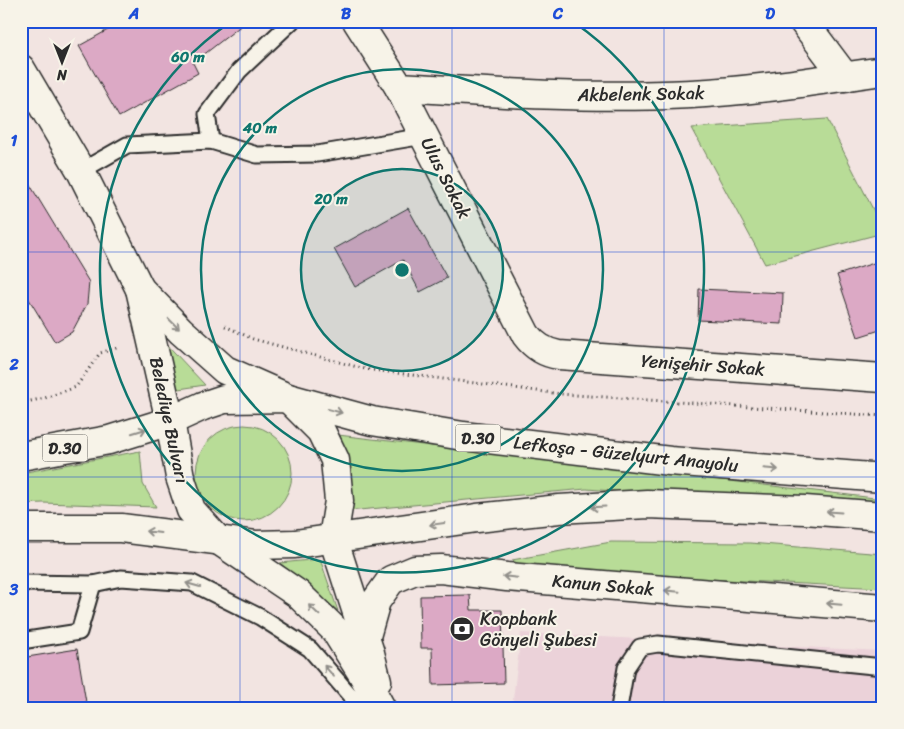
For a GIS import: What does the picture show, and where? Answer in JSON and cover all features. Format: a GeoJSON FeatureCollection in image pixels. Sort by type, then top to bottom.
{"type":"FeatureCollection","features":[{"type":"Feature","properties":{"kind":"main road","name":"Ulus Sokak"},"geometry":{"type":"LineString","coordinates":[[357,21],[399,87],[528,338]]}},
{"type":"Feature","properties":{"kind":"main road"},"geometry":{"type":"LineString","coordinates":[[803,21],[846,77]]}},
{"type":"Feature","properties":{"kind":"main road","name":"Belediye Bulvarı"},"geometry":{"type":"LineString","coordinates":[[21,69],[81,171],[140,289],[170,421],[180,477],[191,510],[218,540]]}},
{"type":"Feature","properties":{"kind":"main road","name":"Akbelenk Sokak"},"geometry":{"type":"LineString","coordinates":[[399,87],[519,94],[636,96],[749,90],[883,71]]}},
{"type":"Feature","properties":{"kind":"main road","name":"Belediye Bulvarı"},"geometry":{"type":"LineString","coordinates":[[140,289],[192,341],[225,370],[288,398],[321,431],[335,460],[339,501],[333,538]]}},
{"type":"Feature","properties":{"kind":"main road","name":"Yenişehir Sokak"},"geometry":{"type":"LineString","coordinates":[[528,338],[534,345],[546,352],[559,355],[883,378]]}},
{"type":"Feature","properties":{"kind":"main road","name":"Lefkoşa - Güzelyurt Anayolu"},"geometry":{"type":"LineString","coordinates":[[21,456],[109,440],[170,421],[203,406],[224,400],[288,398],[372,421],[454,434],[670,461],[883,478]]}},
{"type":"Feature","properties":{"kind":"main road"},"geometry":{"type":"LineString","coordinates":[[21,528],[121,528],[255,545],[295,544],[559,509],[647,504],[805,510],[883,516]]}},
{"type":"Feature","properties":{"kind":"main road"},"geometry":{"type":"LineString","coordinates":[[333,538],[365,640],[382,708]]}},
{"type":"Feature","properties":{"kind":"main road"},"geometry":{"type":"LineString","coordinates":[[218,540],[298,594],[335,630],[382,708]]}},
{"type":"Feature","properties":{"kind":"main road","name":"Kanun Sokak"},"geometry":{"type":"LineString","coordinates":[[365,640],[376,601],[391,580],[415,570],[432,569],[470,572],[507,577],[883,608]]}},
{"type":"Feature","properties":{"kind":"lane"},"geometry":{"type":"LineString","coordinates":[[210,141],[207,114],[238,71],[292,21]]}},
{"type":"Feature","properties":{"kind":"lane"},"geometry":{"type":"LineString","coordinates":[[81,171],[127,145],[210,141],[257,155],[300,155],[317,154],[424,136]]}},
{"type":"Feature","properties":{"kind":"lane"},"geometry":{"type":"LineString","coordinates":[[21,583],[93,584],[121,578],[192,583],[260,617],[310,649],[361,708]]}},
{"type":"Feature","properties":{"kind":"lane"},"geometry":{"type":"LineString","coordinates":[[21,641],[79,632],[93,584]]}},
{"type":"Feature","properties":{"kind":"lane"},"geometry":{"type":"LineString","coordinates":[[619,708],[626,668],[640,648],[658,644],[883,667]]}},
{"type":"Feature","properties":{"kind":"path"},"geometry":{"type":"LineString","coordinates":[[561,394],[883,416]]}},
{"type":"Feature","properties":{"kind":"shaded area"},"geometry":{"type":"Polygon","coordinates":[[[521,633],[883,651],[883,708],[512,708],[521,633]]]}},
{"type":"Feature","properties":{"kind":"green space"},"geometry":{"type":"Polygon","coordinates":[[[827,119],[883,229],[883,233],[765,264],[692,128],[827,119]]]}},
{"type":"Feature","properties":{"kind":"green space"},"geometry":{"type":"Polygon","coordinates":[[[144,320],[205,385],[166,391],[144,320]]]}},
{"type":"Feature","properties":{"kind":"green space"},"geometry":{"type":"Polygon","coordinates":[[[244,425],[262,428],[278,439],[289,455],[292,473],[289,491],[278,507],[262,518],[244,521],[226,518],[210,507],[199,491],[196,473],[199,455],[210,439],[226,428],[244,425]]]}},
{"type":"Feature","properties":{"kind":"green space"},"geometry":{"type":"Polygon","coordinates":[[[338,435],[883,499],[883,514],[732,499],[586,489],[348,511],[338,435]]]}},
{"type":"Feature","properties":{"kind":"green space"},"geometry":{"type":"Polygon","coordinates":[[[140,451],[143,484],[156,507],[21,504],[21,473],[140,451]]]}},
{"type":"Feature","properties":{"kind":"green space"},"geometry":{"type":"Polygon","coordinates":[[[611,542],[750,543],[883,554],[883,588],[529,570],[512,560],[611,542]]]}},
{"type":"Feature","properties":{"kind":"green space"},"geometry":{"type":"Polygon","coordinates":[[[320,559],[338,611],[280,563],[320,559]]]}},
{"type":"Feature","properties":{"kind":"building"},"geometry":{"type":"Polygon","coordinates":[[[124,21],[247,21],[193,63],[198,73],[119,117],[79,46],[124,21]]]}},
{"type":"Feature","properties":{"kind":"building"},"geometry":{"type":"Polygon","coordinates":[[[21,170],[89,282],[87,304],[72,332],[55,342],[21,286],[21,170]]]}},
{"type":"Feature","properties":{"kind":"building"},"geometry":{"type":"Polygon","coordinates":[[[408,208],[447,278],[420,292],[403,260],[355,287],[334,249],[408,208]]]}},
{"type":"Feature","properties":{"kind":"building"},"geometry":{"type":"Polygon","coordinates":[[[883,260],[883,329],[858,337],[837,275],[883,260]]]}},
{"type":"Feature","properties":{"kind":"building"},"geometry":{"type":"Polygon","coordinates":[[[699,289],[783,293],[782,324],[698,320],[699,289]]]}},
{"type":"Feature","properties":{"kind":"building","name":"Koopbank Gönyeli Şubesi"},"geometry":{"type":"Polygon","coordinates":[[[470,595],[471,610],[502,610],[504,683],[433,685],[432,648],[421,648],[420,596],[470,595]]]}},
{"type":"Feature","properties":{"kind":"building"},"geometry":{"type":"Polygon","coordinates":[[[77,649],[87,708],[21,708],[21,658],[77,649]]]}},
{"type":"Feature","properties":{"kind":"place","name":"Koopbank Gönyeli Şubesi"},"geometry":{"type":"Point","coordinates":[462,629]}}]}
